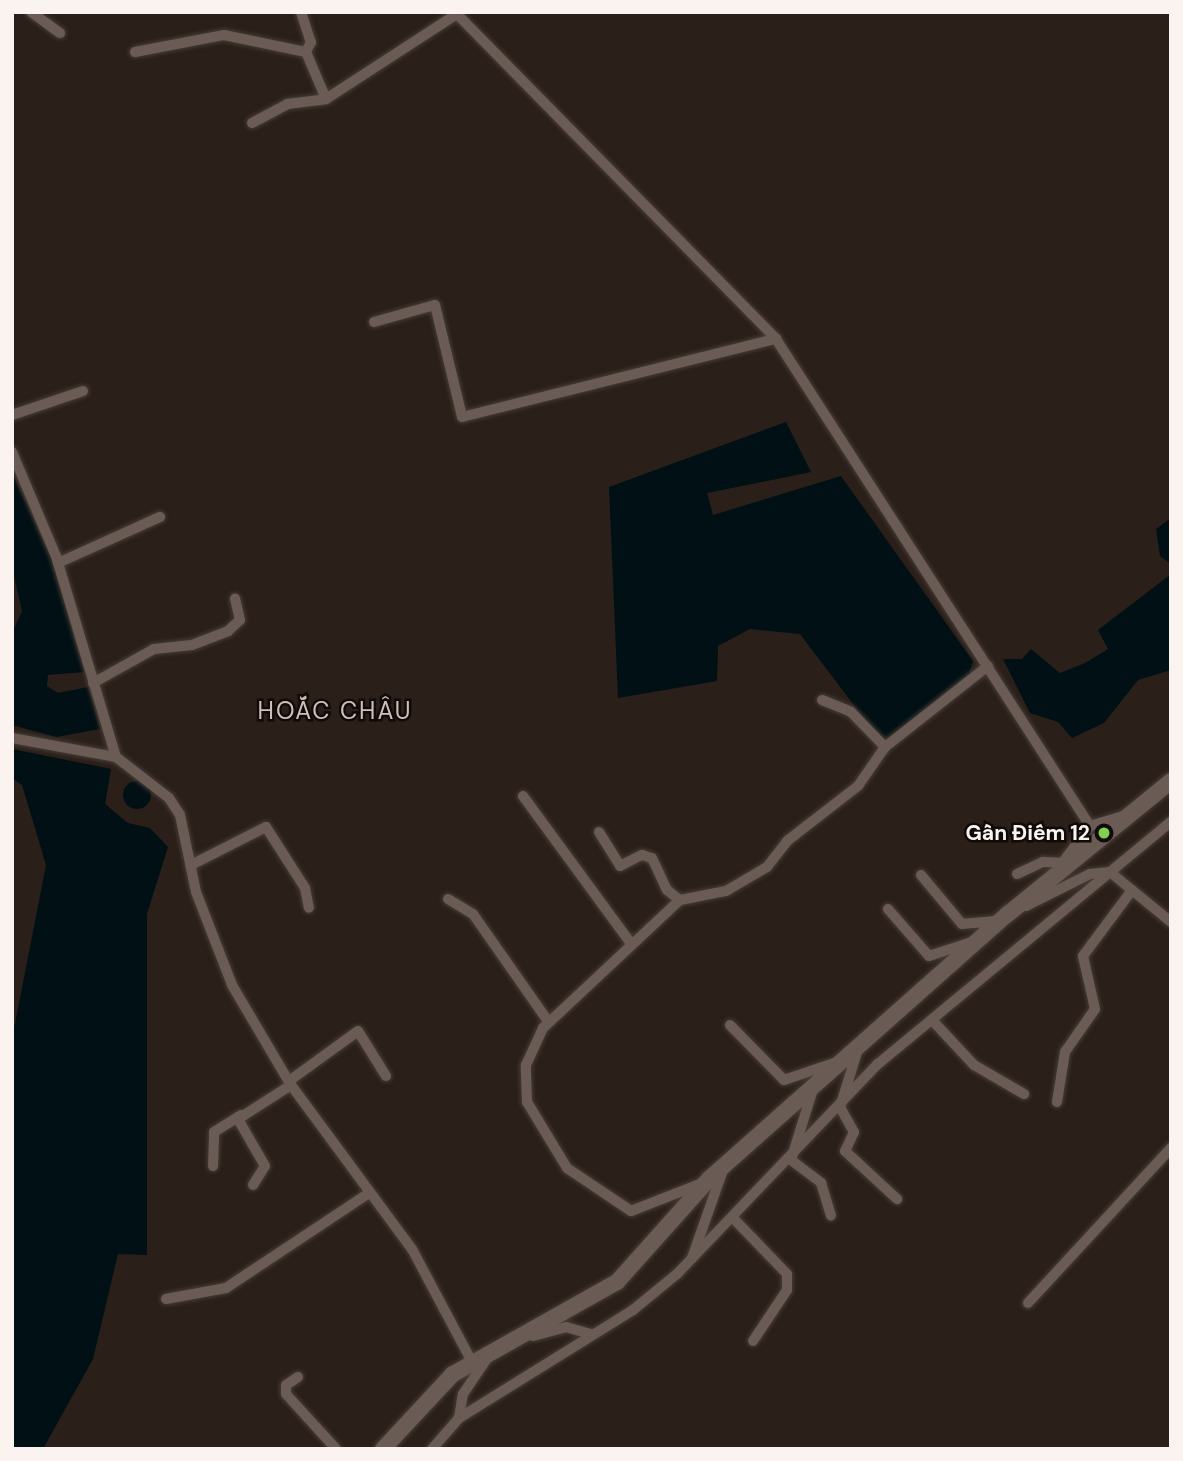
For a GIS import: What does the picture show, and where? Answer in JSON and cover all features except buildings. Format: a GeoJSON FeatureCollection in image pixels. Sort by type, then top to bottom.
{"type":"FeatureCollection","features":[{"type":"Feature","properties":{"kind":"main road"},"geometry":{"type":"LineString","coordinates":[[383,1449],[424,1399],[472,1362],[617,1282],[709,1179],[723,1170],[1004,917],[1171,781]]}},
{"type":"Feature","properties":{"kind":"street"},"geometry":{"type":"LineString","coordinates":[[31,12],[60,33]]}},
{"type":"Feature","properties":{"kind":"street"},"geometry":{"type":"LineString","coordinates":[[301,12],[311,42],[306,52],[326,99]]}},
{"type":"Feature","properties":{"kind":"street"},"geometry":{"type":"LineString","coordinates":[[252,123],[287,104],[326,99],[456,13],[776,339],[1090,827]]}},
{"type":"Feature","properties":{"kind":"street"},"geometry":{"type":"LineString","coordinates":[[135,52],[224,35],[306,52]]}},
{"type":"Feature","properties":{"kind":"street"},"geometry":{"type":"LineString","coordinates":[[374,322],[435,305],[462,416],[776,339]]}},
{"type":"Feature","properties":{"kind":"street"},"geometry":{"type":"LineString","coordinates":[[12,415],[83,391]]}},
{"type":"Feature","properties":{"kind":"street"},"geometry":{"type":"LineString","coordinates":[[12,452],[58,563],[116,757]]}},
{"type":"Feature","properties":{"kind":"street"},"geometry":{"type":"LineString","coordinates":[[58,563],[160,517]]}},
{"type":"Feature","properties":{"kind":"street"},"geometry":{"type":"LineString","coordinates":[[93,684],[147,651],[192,645],[228,631],[240,620],[235,599]]}},
{"type":"Feature","properties":{"kind":"street"},"geometry":{"type":"LineString","coordinates":[[709,1179],[644,1211],[631,1210],[567,1168],[537,1126],[524,1081],[548,1021],[680,900],[726,891],[767,867],[788,841],[859,786],[885,747],[988,666]]}},
{"type":"Feature","properties":{"kind":"street"},"geometry":{"type":"LineString","coordinates":[[822,700],[851,712],[885,747]]}},
{"type":"Feature","properties":{"kind":"street"},"geometry":{"type":"LineString","coordinates":[[12,738],[116,757],[161,789],[180,814],[191,865],[232,985],[290,1083],[412,1249],[472,1362]]}},
{"type":"Feature","properties":{"kind":"street"},"geometry":{"type":"LineString","coordinates":[[523,796],[630,943]]}},
{"type":"Feature","properties":{"kind":"street"},"geometry":{"type":"LineString","coordinates":[[1017,874],[1069,863],[1090,827],[1136,811]]}},
{"type":"Feature","properties":{"kind":"street"},"geometry":{"type":"LineString","coordinates":[[432,1449],[459,1418],[633,1310],[691,1260],[791,1160],[878,1064],[1171,822]]}},
{"type":"Feature","properties":{"kind":"street"},"geometry":{"type":"LineString","coordinates":[[191,865],[266,827],[305,888],[309,908]]}},
{"type":"Feature","properties":{"kind":"street"},"geometry":{"type":"LineString","coordinates":[[599,832],[620,866],[642,855],[652,858],[667,890],[680,900]]}},
{"type":"Feature","properties":{"kind":"street"},"geometry":{"type":"LineString","coordinates":[[921,875],[962,924],[1004,917],[1090,874],[1110,872],[1171,922]]}},
{"type":"Feature","properties":{"kind":"street"},"geometry":{"type":"LineString","coordinates":[[1057,1102],[1065,1052],[1095,1009],[1083,956],[1132,890]]}},
{"type":"Feature","properties":{"kind":"street"},"geometry":{"type":"LineString","coordinates":[[448,899],[473,914],[548,1021]]}},
{"type":"Feature","properties":{"kind":"street"},"geometry":{"type":"LineString","coordinates":[[888,909],[929,956],[978,941]]}},
{"type":"Feature","properties":{"kind":"street"},"geometry":{"type":"LineString","coordinates":[[932,1020],[974,1065],[1024,1094]]}},
{"type":"Feature","properties":{"kind":"street"},"geometry":{"type":"LineString","coordinates":[[730,1025],[784,1080],[854,1052]]}},
{"type":"Feature","properties":{"kind":"street"},"geometry":{"type":"LineString","coordinates":[[213,1167],[214,1132],[290,1083],[358,1031],[386,1076]]}},
{"type":"Feature","properties":{"kind":"street"},"geometry":{"type":"LineString","coordinates":[[854,1052],[840,1107],[855,1132],[846,1154],[897,1199]]}},
{"type":"Feature","properties":{"kind":"street"},"geometry":{"type":"LineString","coordinates":[[791,1160],[813,1089]]}},
{"type":"Feature","properties":{"kind":"street"},"geometry":{"type":"LineString","coordinates":[[241,1115],[240,1125],[265,1166],[253,1185]]}},
{"type":"Feature","properties":{"kind":"street"},"geometry":{"type":"LineString","coordinates":[[1028,1303],[1171,1148]]}},
{"type":"Feature","properties":{"kind":"street"},"geometry":{"type":"LineString","coordinates":[[791,1160],[821,1183],[831,1215]]}},
{"type":"Feature","properties":{"kind":"street"},"geometry":{"type":"LineString","coordinates":[[691,1260],[723,1170]]}},
{"type":"Feature","properties":{"kind":"street"},"geometry":{"type":"LineString","coordinates":[[166,1299],[226,1288],[369,1194]]}},
{"type":"Feature","properties":{"kind":"street"},"geometry":{"type":"LineString","coordinates":[[733,1218],[787,1274],[786,1290],[753,1341]]}},
{"type":"Feature","properties":{"kind":"street"},"geometry":{"type":"LineString","coordinates":[[459,1418],[463,1394],[499,1346],[556,1328],[591,1334]]}},
{"type":"Feature","properties":{"kind":"street"},"geometry":{"type":"LineString","coordinates":[[298,1377],[286,1385],[286,1394],[336,1449]]}},
{"type":"Feature","properties":{"kind":"shaded area"},"geometry":{"type":"Polygon","coordinates":[[[786,422],[811,472],[707,493],[713,515],[841,476],[973,661],[969,674],[890,743],[881,741],[800,634],[750,629],[718,646],[717,681],[618,698],[609,487],[786,422]]]}},
{"type":"Feature","properties":{"kind":"shaded area"},"geometry":{"type":"Polygon","coordinates":[[[12,473],[52,560],[84,672],[48,675],[47,686],[58,693],[88,687],[100,729],[56,737],[12,725],[12,633],[22,611],[12,567],[12,473]]]}},
{"type":"Feature","properties":{"kind":"shaded area"},"geometry":{"type":"Polygon","coordinates":[[[1171,518],[1171,564],[1160,556],[1156,529],[1171,518]]]}},
{"type":"Feature","properties":{"kind":"shaded area"},"geometry":{"type":"Polygon","coordinates":[[[1171,574],[1171,670],[1138,680],[1104,723],[1072,738],[1058,722],[1030,713],[1003,659],[1022,659],[1031,649],[1060,673],[1085,663],[1108,649],[1098,630],[1171,574]]]}},
{"type":"Feature","properties":{"kind":"shaded area"},"geometry":{"type":"Polygon","coordinates":[[[12,749],[111,769],[105,804],[128,823],[150,828],[168,847],[147,914],[147,1255],[118,1254],[93,1359],[43,1449],[12,1449],[12,1039],[46,865],[22,785],[12,778],[12,749]]]}},
{"type":"Feature","properties":{"kind":"shaded area"},"geometry":{"type":"Polygon","coordinates":[[[137,781],[147,785],[151,795],[147,805],[137,809],[127,805],[123,795],[127,785],[137,781]]]}},
{"type":"Feature","properties":{"kind":"place","name":"Gần Điếm 12"},"geometry":{"type":"Point","coordinates":[1104,833]}},
{"type":"Feature","properties":{"kind":"district","name":"HOẮC CHÂU"},"geometry":{"type":"Point","coordinates":[335,711]}}]}
